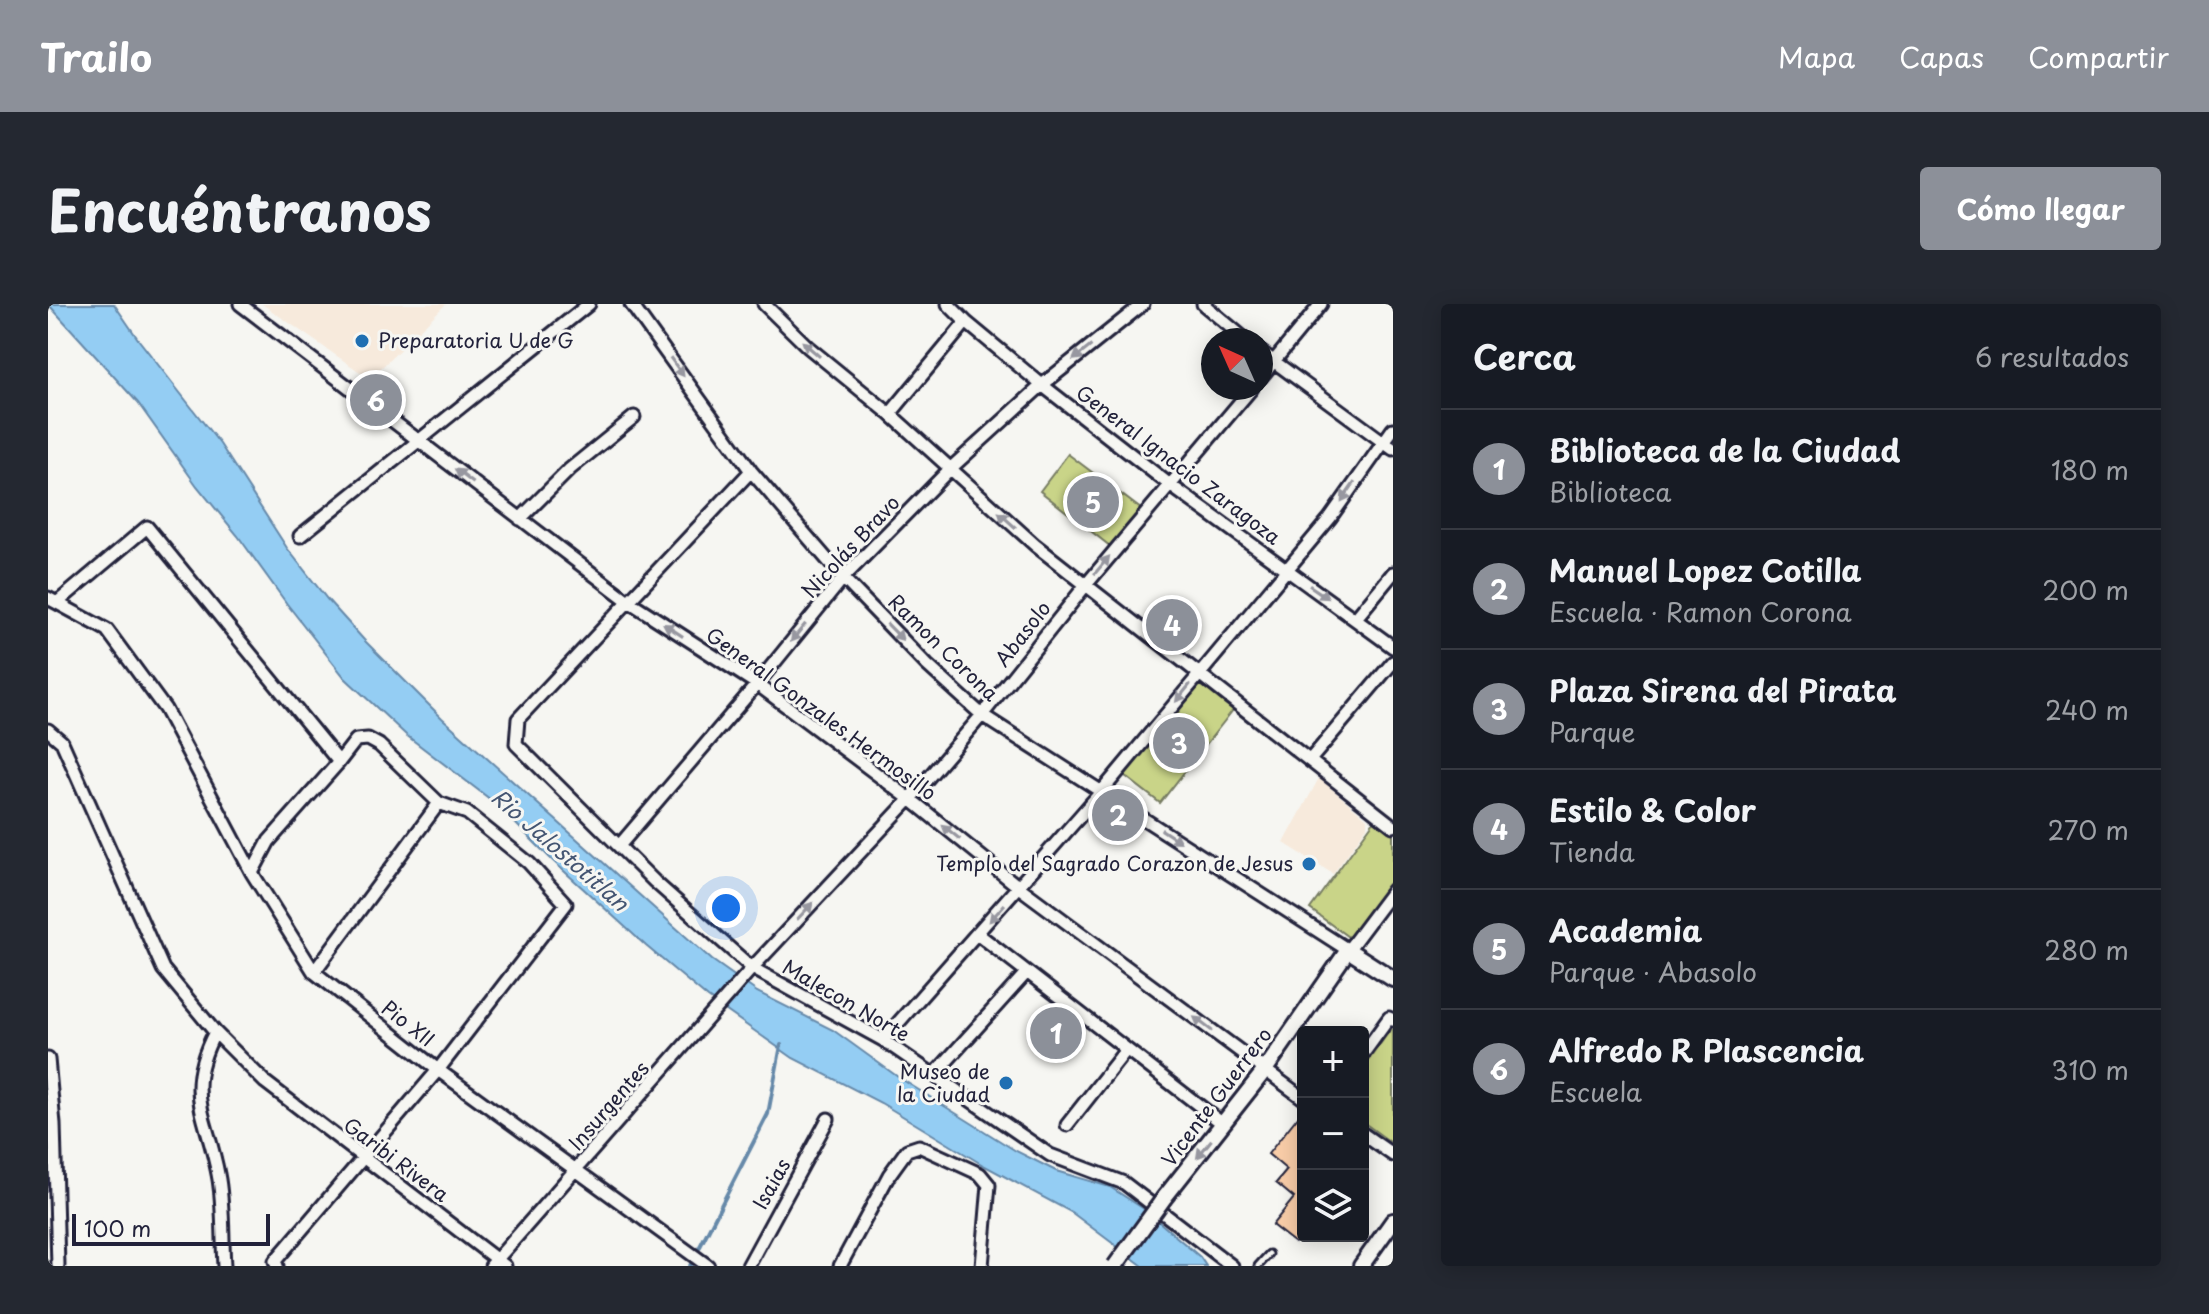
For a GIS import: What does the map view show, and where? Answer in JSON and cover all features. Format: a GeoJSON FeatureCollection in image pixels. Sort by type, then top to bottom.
{"type":"FeatureCollection","features":[{"type":"Feature","properties":{"kind":"street","name":"General Gonzales Hermosillo"},"geometry":{"type":"LineString","coordinates":[[240,304],[627,600],[757,684],[910,799],[1020,888],[1297,1094]]}},
{"type":"Feature","properties":{"kind":"street"},"geometry":{"type":"LineString","coordinates":[[300,536],[589,304]]}},
{"type":"Feature","properties":{"kind":"street","name":"Ramon Corona"},"geometry":{"type":"LineString","coordinates":[[631,304],[751,471],[843,578],[927,665],[982,715],[1393,979]]}},
{"type":"Feature","properties":{"kind":"street"},"geometry":{"type":"LineString","coordinates":[[764,304],[808,347],[890,414],[1035,545],[1393,826]]}},
{"type":"Feature","properties":{"kind":"street","name":"General Ignacio Zaragoza"},"geometry":{"type":"LineString","coordinates":[[948,304],[1042,385],[1170,485],[1393,647]]}},
{"type":"Feature","properties":{"kind":"street","name":"Nicolás Bravo"},"geometry":{"type":"LineString","coordinates":[[619,846],[843,578],[950,469],[1042,385],[1143,304]]}},
{"type":"Feature","properties":{"kind":"street"},"geometry":{"type":"LineString","coordinates":[[1203,304],[1232,328]]}},
{"type":"Feature","properties":{"kind":"street"},"geometry":{"type":"LineString","coordinates":[[1321,304],[1273,363],[1388,445]]}},
{"type":"Feature","properties":{"kind":"street"},"geometry":{"type":"LineString","coordinates":[[890,414],[966,322]]}},
{"type":"Feature","properties":{"kind":"street","name":"Abasolo"},"geometry":{"type":"LineString","coordinates":[[748,972],[910,799],[1242,400]]}},
{"type":"Feature","properties":{"kind":"street"},"geometry":{"type":"LineString","coordinates":[[520,519],[570,469],[634,417]]}},
{"type":"Feature","properties":{"kind":"street"},"geometry":{"type":"LineString","coordinates":[[883,1040],[1020,888],[1330,518],[1388,445],[1393,429]]}},
{"type":"Feature","properties":{"kind":"street","name":"Malecon Norte"},"geometry":{"type":"LineString","coordinates":[[751,471],[518,719],[516,744],[748,972],[883,1040],[1050,1155],[1124,1183],[1232,1266]]}},
{"type":"Feature","properties":{"kind":"street"},"geometry":{"type":"LineString","coordinates":[[53,600],[147,527],[339,762]]}},
{"type":"Feature","properties":{"kind":"street"},"geometry":{"type":"LineString","coordinates":[[1356,618],[1393,573]]}},
{"type":"Feature","properties":{"kind":"street","name":"Pio XII"},"geometry":{"type":"LineString","coordinates":[[53,600],[107,630],[165,709],[252,873],[314,972],[438,1070],[705,1264]]}},
{"type":"Feature","properties":{"kind":"street"},"geometry":{"type":"LineString","coordinates":[[1310,760],[1393,662]]}},
{"type":"Feature","properties":{"kind":"street","name":"Garibi Rivera"},"geometry":{"type":"LineString","coordinates":[[48,730],[62,742],[163,969],[215,1032],[265,1082],[498,1264]]}},
{"type":"Feature","properties":{"kind":"street"},"geometry":{"type":"LineString","coordinates":[[252,873],[269,841],[356,740],[368,739],[379,745],[439,803],[467,813],[517,853],[566,904],[438,1070],[275,1261],[277,1266]]}},
{"type":"Feature","properties":{"kind":"street"},"geometry":{"type":"LineString","coordinates":[[314,972],[439,803]]}},
{"type":"Feature","properties":{"kind":"street"},"geometry":{"type":"LineString","coordinates":[[1348,950],[1393,890]]}},
{"type":"Feature","properties":{"kind":"street"},"geometry":{"type":"LineString","coordinates":[[978,934],[1223,1124]]}},
{"type":"Feature","properties":{"kind":"street","name":"Vicente Guerrero"},"geometry":{"type":"LineString","coordinates":[[1115,1266],[1164,1198],[1265,1070],[1348,950]]}},
{"type":"Feature","properties":{"kind":"street","name":"Insurgentes"},"geometry":{"type":"LineString","coordinates":[[498,1264],[748,972]]}},
{"type":"Feature","properties":{"kind":"street"},"geometry":{"type":"LineString","coordinates":[[934,1075],[1027,972]]}},
{"type":"Feature","properties":{"kind":"street"},"geometry":{"type":"LineString","coordinates":[[1369,1046],[1391,1019]]}},
{"type":"Feature","properties":{"kind":"street"},"geometry":{"type":"LineString","coordinates":[[215,1032],[201,1068],[198,1105],[218,1174],[224,1266]]}},
{"type":"Feature","properties":{"kind":"street"},"geometry":{"type":"LineString","coordinates":[[1067,1125],[1126,1050]]}},
{"type":"Feature","properties":{"kind":"street"},"geometry":{"type":"LineString","coordinates":[[48,1059],[54,1124],[58,1266]]}},
{"type":"Feature","properties":{"kind":"street","name":"Isaias"},"geometry":{"type":"LineString","coordinates":[[748,1266],[828,1119]]}},
{"type":"Feature","properties":{"kind":"street"},"geometry":{"type":"LineString","coordinates":[[1369,1138],[1393,1155]]}},
{"type":"Feature","properties":{"kind":"street"},"geometry":{"type":"LineString","coordinates":[[840,1266],[889,1175],[907,1150],[919,1146],[980,1174],[989,1185],[982,1266]]}},
{"type":"Feature","properties":{"kind":"street"},"geometry":{"type":"LineString","coordinates":[[1361,1266],[1393,1221]]}},
{"type":"Feature","properties":{"kind":"lane"},"geometry":{"type":"LineString","coordinates":[[1258,1266],[1269,1254]]}},
{"type":"Feature","properties":{"kind":"shaded area","name":"Preparatoria U de G"},"geometry":{"type":"Polygon","coordinates":[[[262,304],[446,304],[370,379],[262,304]]]}},
{"type":"Feature","properties":{"kind":"shaded area"},"geometry":{"type":"Polygon","coordinates":[[[1319,778],[1367,819],[1367,827],[1333,874],[1284,843],[1319,778]]]}},
{"type":"Feature","properties":{"kind":"green space"},"geometry":{"type":"Polygon","coordinates":[[[1068,454],[1146,513],[1115,550],[1040,491],[1068,454]]]}},
{"type":"Feature","properties":{"kind":"green space"},"geometry":{"type":"Polygon","coordinates":[[[1199,682],[1233,710],[1160,803],[1124,775],[1199,682]]]}},
{"type":"Feature","properties":{"kind":"green space"},"geometry":{"type":"Polygon","coordinates":[[[1374,821],[1393,834],[1393,882],[1351,939],[1310,909],[1374,821]]]}},
{"type":"Feature","properties":{"kind":"green space"},"geometry":{"type":"Polygon","coordinates":[[[1393,1030],[1393,1144],[1369,1126],[1369,1060],[1393,1030]]]}},
{"type":"Feature","properties":{"kind":"water","name":"Rio Jalostotitlan"},"geometry":{"type":"Polygon","coordinates":[[[48,304],[114,304],[220,444],[287,548],[364,640],[442,718],[712,960],[757,992],[833,1030],[898,1077],[1016,1151],[1056,1171],[1110,1187],[1144,1209],[1200,1257],[1206,1266],[1143,1266],[1071,1212],[983,1165],[881,1103],[793,1058],[708,998],[553,861],[495,803],[406,735],[345,678],[197,486],[138,403],[48,304]]]}},
{"type":"Feature","properties":{"kind":"building"},"geometry":{"type":"Polygon","coordinates":[[[1297,1118],[1295,1243],[1272,1225],[1294,1198],[1276,1183],[1287,1170],[1268,1154],[1297,1118]]]}},
{"type":"Feature","properties":{"kind":"waterway"},"geometry":{"type":"LineString","coordinates":[[690,1266],[768,1114],[781,1045]]}},
{"type":"Feature","properties":{"kind":"place","name":"Preparatoria U de G"},"geometry":{"type":"Point","coordinates":[362,341]}},
{"type":"Feature","properties":{"kind":"place","name":"Alfredo R Plascencia"},"geometry":{"type":"Point","coordinates":[376,400]}},
{"type":"Feature","properties":{"kind":"place","name":"Academia"},"geometry":{"type":"Point","coordinates":[1093,502]}},
{"type":"Feature","properties":{"kind":"place","name":"Estilo & Color"},"geometry":{"type":"Point","coordinates":[1172,625]}},
{"type":"Feature","properties":{"kind":"place","name":"Plaza Sirena del Pirata"},"geometry":{"type":"Point","coordinates":[1179,743]}},
{"type":"Feature","properties":{"kind":"place","name":"Manuel Lopez Cotilla"},"geometry":{"type":"Point","coordinates":[1118,815]}},
{"type":"Feature","properties":{"kind":"place","name":"Templo del Sagrado Corazon de Jesus"},"geometry":{"type":"Point","coordinates":[1309,864]}},
{"type":"Feature","properties":{"kind":"place","name":"Biblioteca de la Ciudad"},"geometry":{"type":"Point","coordinates":[1056,1033]}},
{"type":"Feature","properties":{"kind":"place","name":"Museo de la Ciudad"},"geometry":{"type":"Point","coordinates":[1006,1083]}}]}
